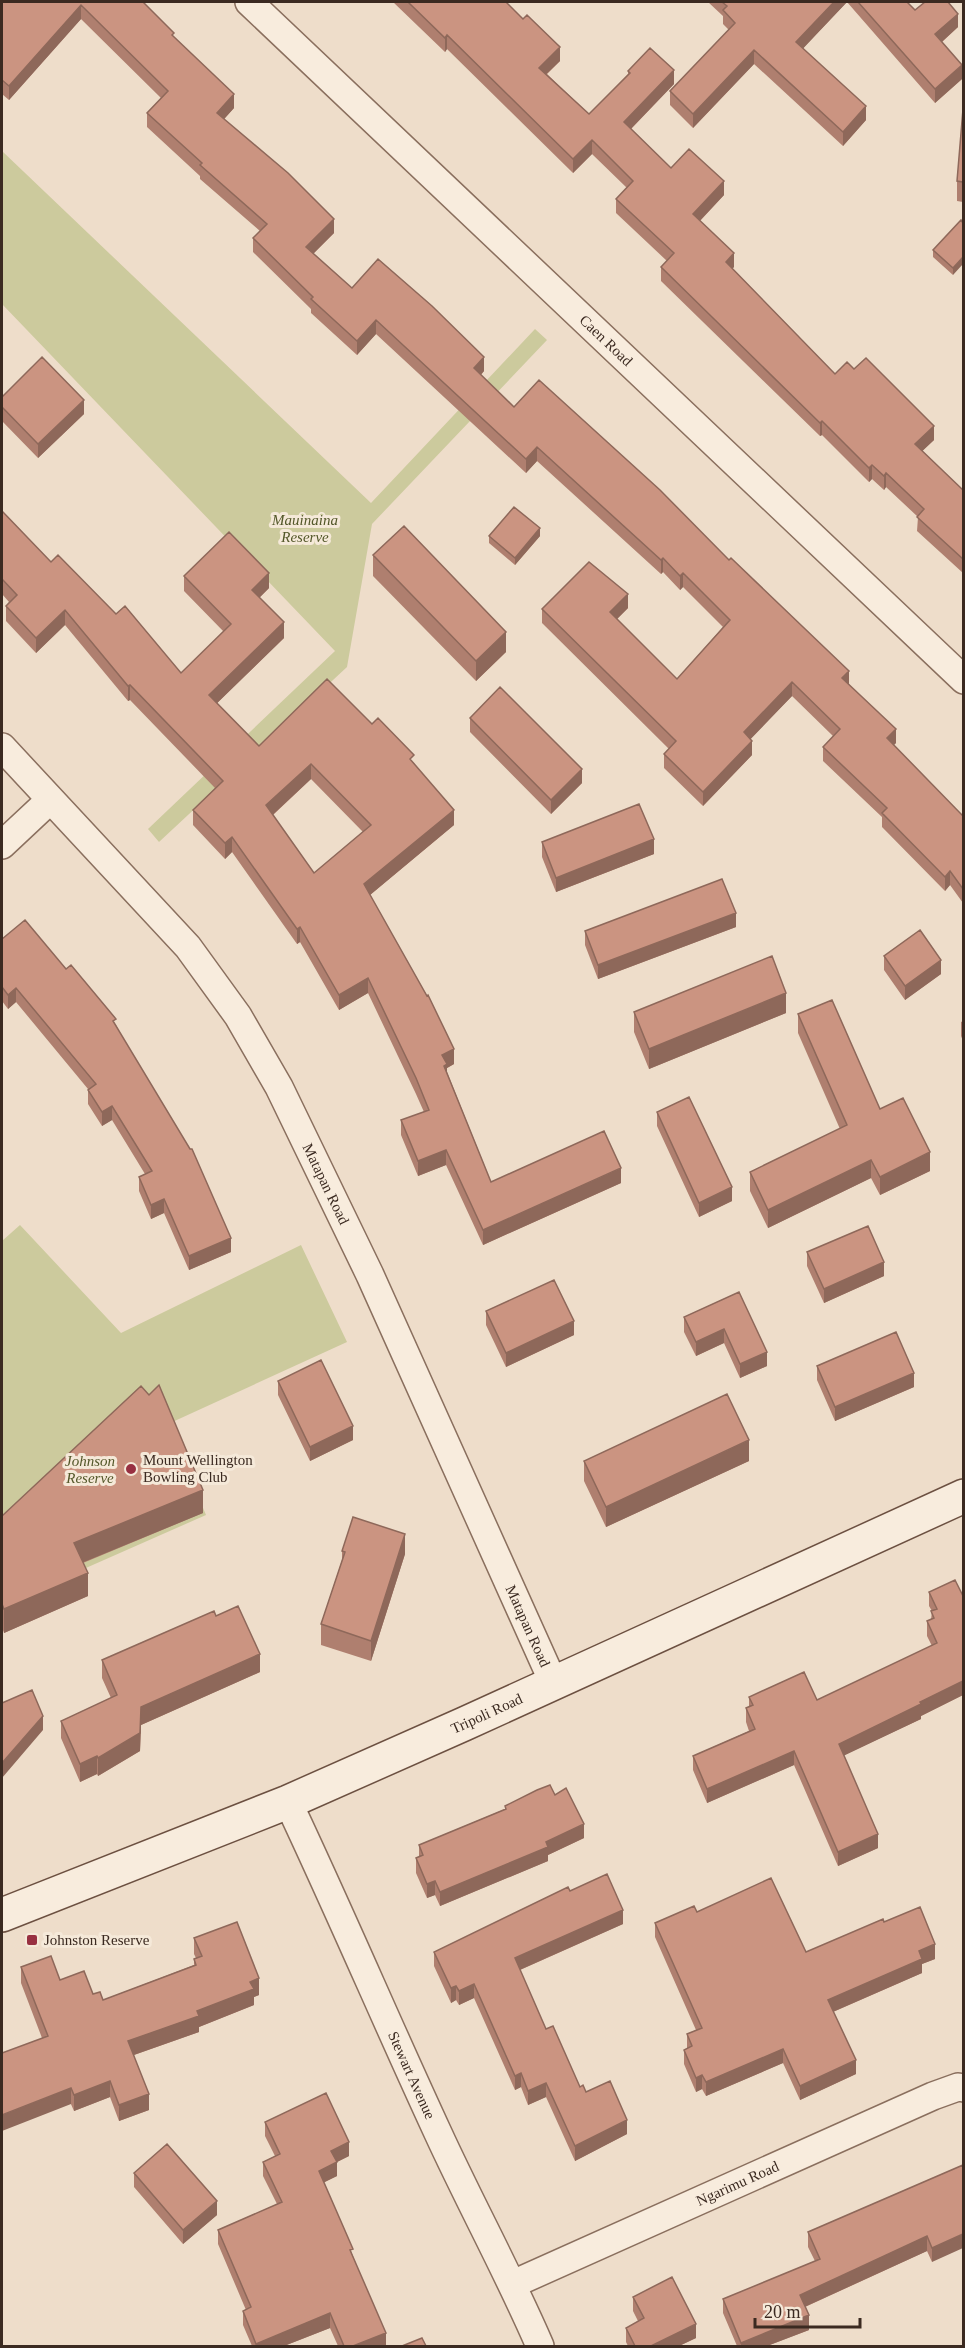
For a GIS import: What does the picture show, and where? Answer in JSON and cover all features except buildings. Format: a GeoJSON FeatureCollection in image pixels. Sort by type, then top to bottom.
{"type":"FeatureCollection","features":[{"type":"Feature","properties":{"kind":"street","name":"Caen Road"},"geometry":{"type":"LineString","coordinates":[[249,2],[963,680]]}},
{"type":"Feature","properties":{"kind":"street","name":"Matapan Road"},"geometry":{"type":"LineString","coordinates":[[2,747],[188,947],[238,1016],[279,1088],[370,1275],[553,1682]]}},
{"type":"Feature","properties":{"kind":"street"},"geometry":{"type":"LineString","coordinates":[[2,845],[50,800]]}},
{"type":"Feature","properties":{"kind":"street","name":"Tripoli Road"},"geometry":{"type":"LineString","coordinates":[[2,1915],[288,1802],[464,1725],[553,1682],[963,1496]]}},
{"type":"Feature","properties":{"kind":"street","name":"Stewart Avenue"},"geometry":{"type":"LineString","coordinates":[[288,1802],[462,2184],[513,2284],[540,2346]]}},
{"type":"Feature","properties":{"kind":"street","name":"Ngarimu Road"},"geometry":{"type":"LineString","coordinates":[[513,2284],[933,2096],[958,2087],[963,2088]]}},
{"type":"Feature","properties":{"kind":"green space","name":"Mauinaina Reserve"},"geometry":{"type":"Polygon","coordinates":[[[2,151],[371,503],[535,329],[547,340],[372,524],[347,667],[159,842],[148,829],[335,651],[2,304],[2,151]]]}},
{"type":"Feature","properties":{"kind":"green space","name":"Johnson Reserve"},"geometry":{"type":"Polygon","coordinates":[[[20,1225],[121,1333],[301,1245],[347,1342],[168,1424],[206,1515],[2,1605],[2,1241],[20,1225]]]}},
{"type":"Feature","properties":{"kind":"place","name":"Mount Wellington Bowling Club"},"geometry":{"type":"Point","coordinates":[131,1469]}},
{"type":"Feature","properties":{"kind":"place","name":"Johnston Reserve"},"geometry":{"type":"Point","coordinates":[32,1940]}}]}
